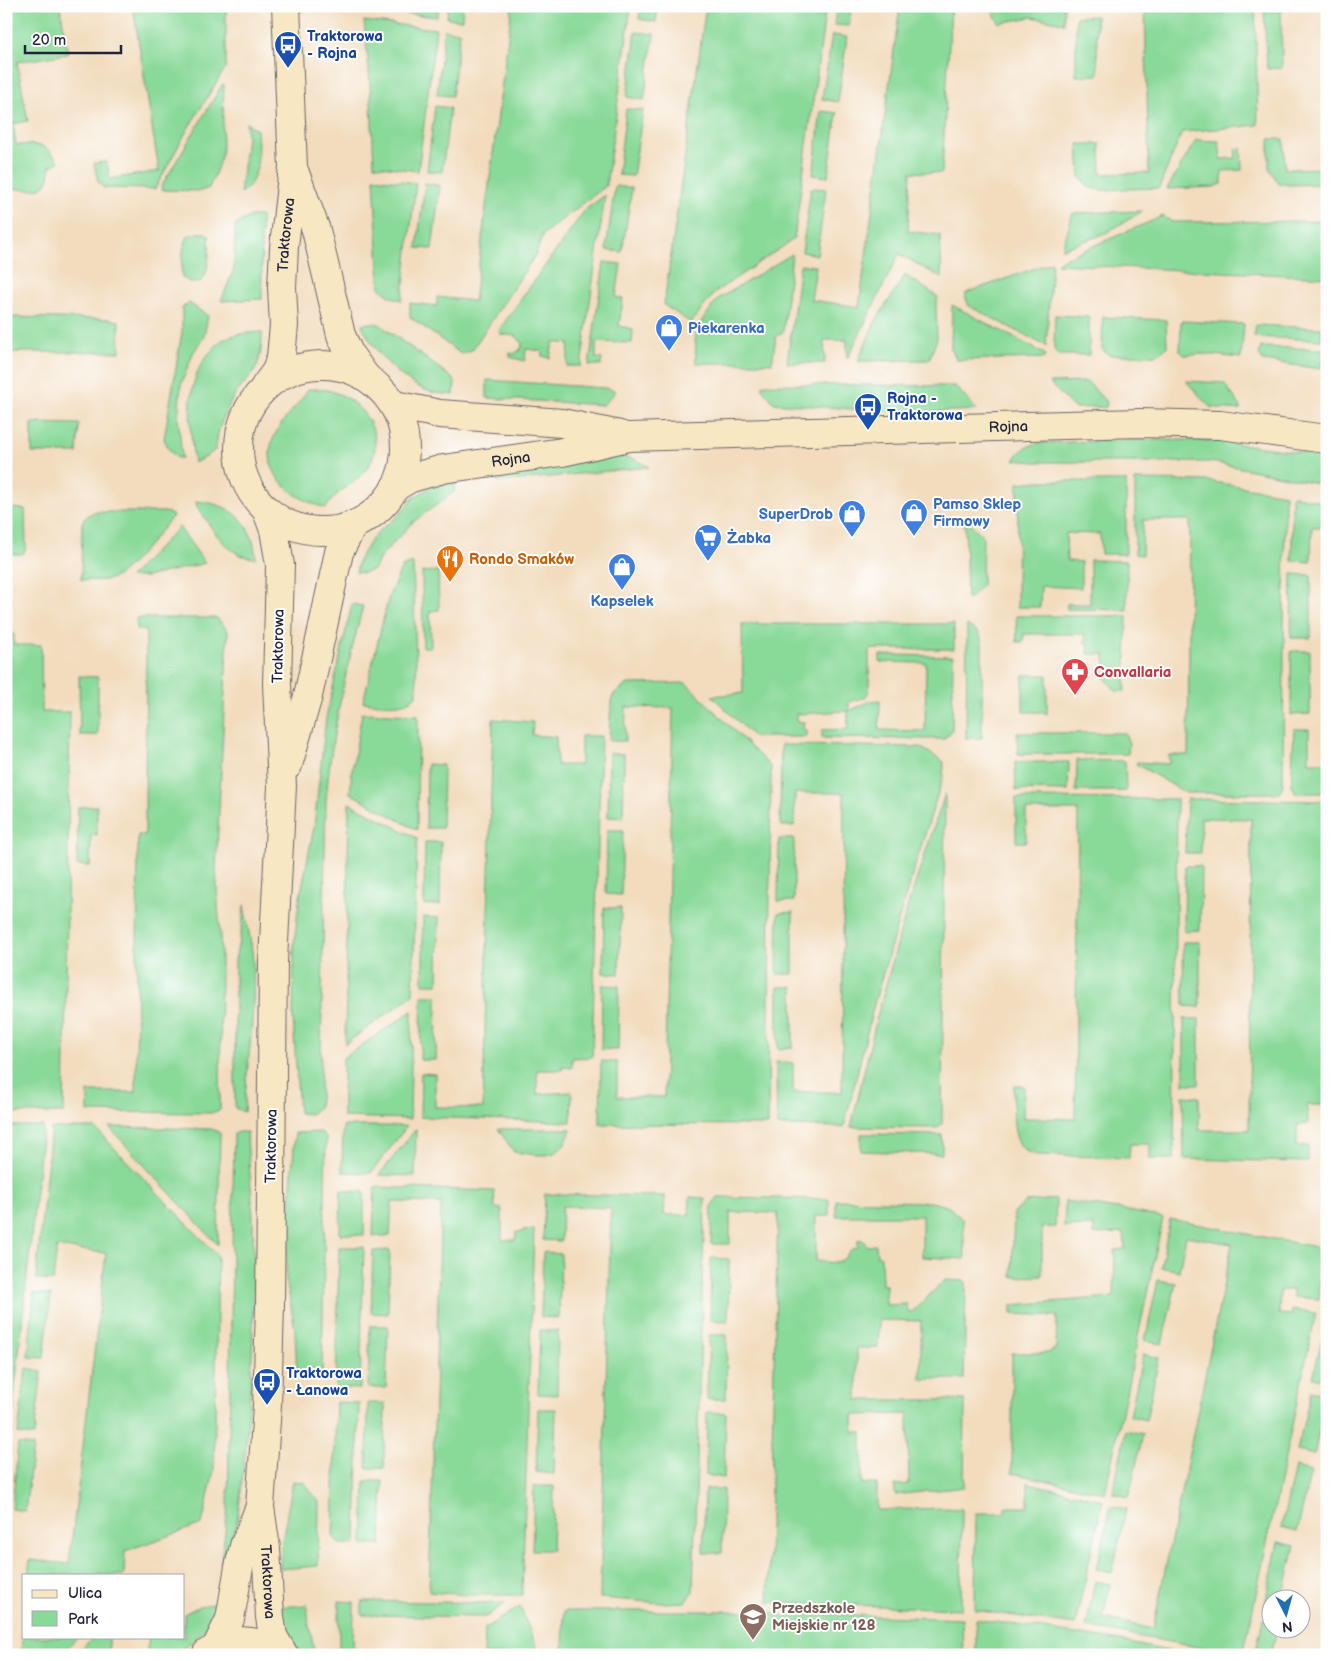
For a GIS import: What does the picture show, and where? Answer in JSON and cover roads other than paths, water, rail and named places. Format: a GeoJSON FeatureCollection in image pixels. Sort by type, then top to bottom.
{"type":"FeatureCollection","features":[{"type":"Feature","properties":{"kind":"main road","name":"Traktorowa"},"geometry":{"type":"LineString","coordinates":[[265,388],[276,371],[281,357],[284,325],[282,287],[284,246],[293,167],[286,6]]}},
{"type":"Feature","properties":{"kind":"main road","name":"Traktorowa"},"geometry":{"type":"LineString","coordinates":[[293,167],[316,230],[341,335],[354,362],[366,377]]}},
{"type":"Feature","properties":{"kind":"main road"},"geometry":{"type":"LineString","coordinates":[[334,365],[366,377],[379,386],[394,406],[402,425],[405,446],[403,467],[395,487],[375,512],[353,525],[333,530],[302,528],[283,521],[266,509],[248,486],[242,469],[239,452],[240,434],[245,417],[253,401],[265,388],[287,372],[307,366],[334,365]]}},
{"type":"Feature","properties":{"kind":"main road","name":"Rojna"},"geometry":{"type":"LineString","coordinates":[[394,406],[440,414],[562,423],[628,437]]}},
{"type":"Feature","properties":{"kind":"main road","name":"Rojna"},"geometry":{"type":"LineString","coordinates":[[395,487],[411,478],[443,468],[562,452],[628,437],[1159,423],[1220,425],[1327,439]]}},
{"type":"Feature","properties":{"kind":"main road","name":"Traktorowa"},"geometry":{"type":"LineString","coordinates":[[266,509],[274,530],[280,565],[277,685],[282,786],[273,961],[268,1396],[260,1507],[266,1548],[270,1617],[273,1636],[283,1655]]}},
{"type":"Feature","properties":{"kind":"main road","name":"Traktorowa"},"geometry":{"type":"LineString","coordinates":[[282,786],[308,696],[339,552],[353,525]]}},
{"type":"Feature","properties":{"kind":"main road","name":"Traktorowa"},"geometry":{"type":"LineString","coordinates":[[210,1650],[230,1619],[244,1546],[260,1507]]}},
{"type":"Feature","properties":{"kind":"main road"},"geometry":{"type":"LineString","coordinates":[[210,1650],[235,1641],[253,1641],[270,1646],[283,1655]]}},
{"type":"Feature","properties":{"kind":"place","name":"Traktorowa - Rojna"},"geometry":{"type":"Point","coordinates":[288,69]}},
{"type":"Feature","properties":{"kind":"place","name":"Piekarenka"},"geometry":{"type":"Point","coordinates":[669,352]}},
{"type":"Feature","properties":{"kind":"place","name":"Rojna - Traktorowa"},"geometry":{"type":"Point","coordinates":[868,431]}},
{"type":"Feature","properties":{"kind":"place","name":"Pamso Sklep Firmowy"},"geometry":{"type":"Point","coordinates":[914,537]}},
{"type":"Feature","properties":{"kind":"place","name":"SuperDrob"},"geometry":{"type":"Point","coordinates":[852,538]}},
{"type":"Feature","properties":{"kind":"place","name":"Żabka"},"geometry":{"type":"Point","coordinates":[708,562]}},
{"type":"Feature","properties":{"kind":"place","name":"Rondo Smaków"},"geometry":{"type":"Point","coordinates":[450,583]}},
{"type":"Feature","properties":{"kind":"place","name":"Kapselek"},"geometry":{"type":"Point","coordinates":[622,591]}},
{"type":"Feature","properties":{"kind":"place","name":"Convallaria"},"geometry":{"type":"Point","coordinates":[1075,696]}},
{"type":"Feature","properties":{"kind":"place","name":"Traktorowa - Łanowa"},"geometry":{"type":"Point","coordinates":[267,1406]}},
{"type":"Feature","properties":{"kind":"place","name":"Przedszkole Miejskie nr 128"},"geometry":{"type":"Point","coordinates":[753,1641]}}]}
